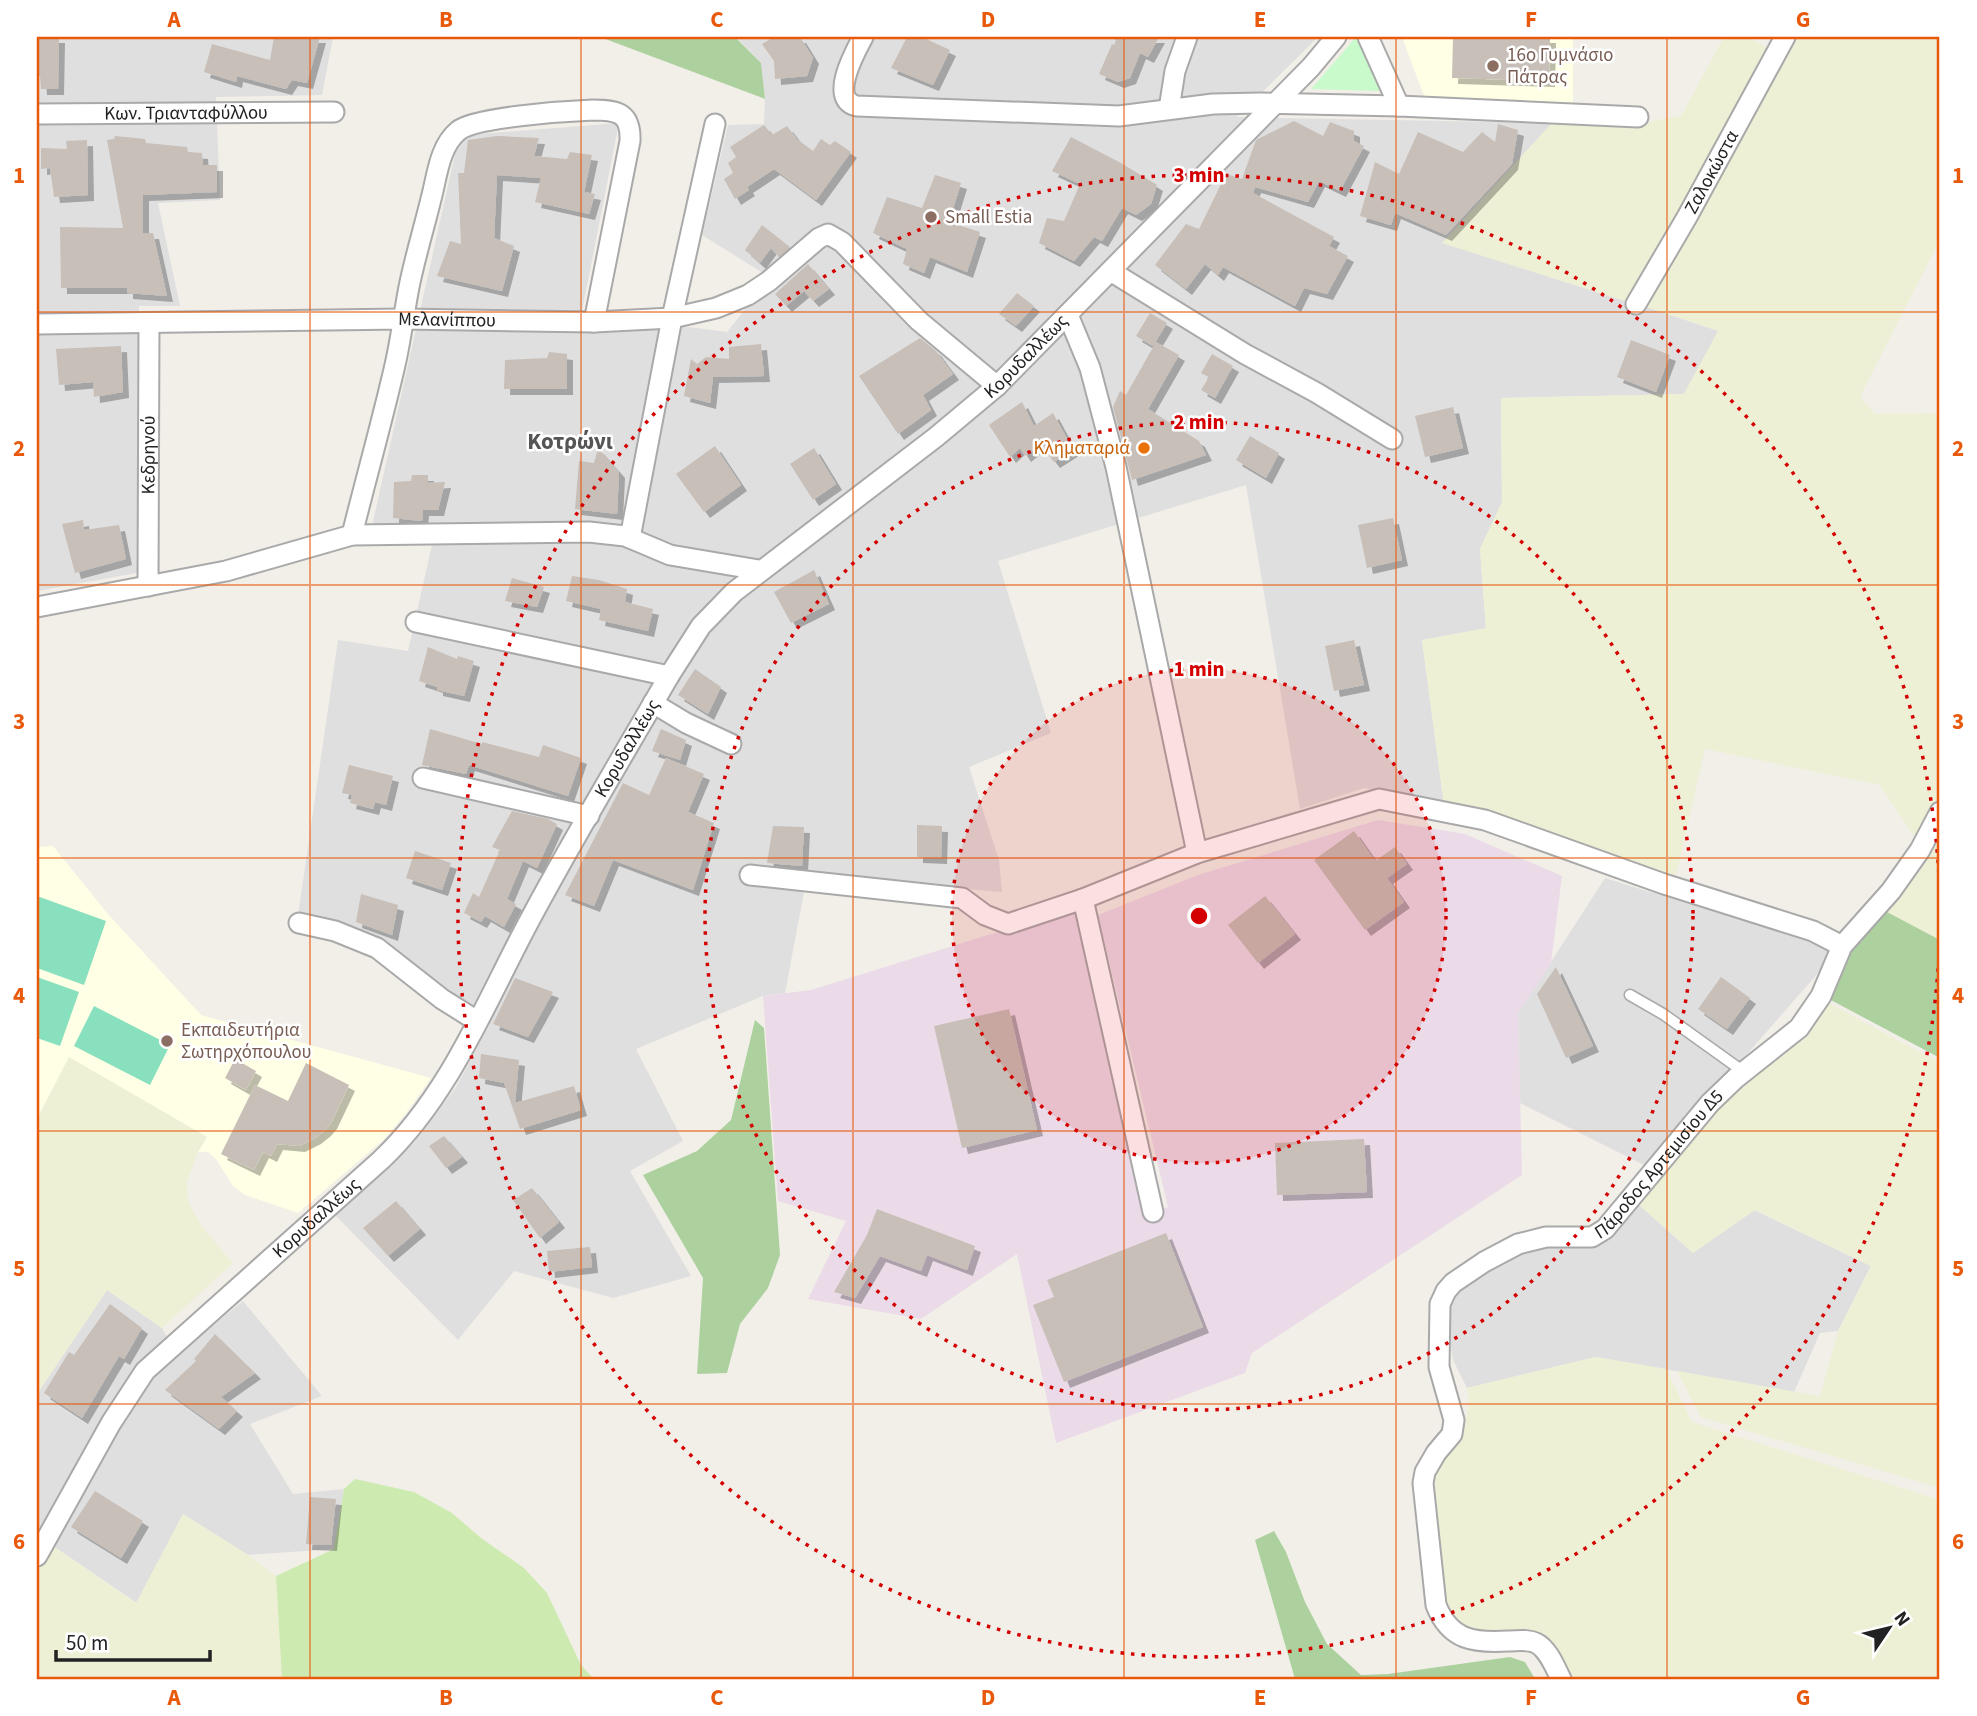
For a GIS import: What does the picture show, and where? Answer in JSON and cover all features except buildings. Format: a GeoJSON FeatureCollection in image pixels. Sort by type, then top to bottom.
{"type":"FeatureCollection","features":[{"type":"Feature","properties":{"kind":"street"},"geometry":{"type":"LineString","coordinates":[[863,37],[845,80],[844,93],[850,104],[866,106],[1119,116],[1227,104],[1275,104],[1399,106],[1638,117]]}},
{"type":"Feature","properties":{"kind":"street"},"geometry":{"type":"LineString","coordinates":[[1169,109],[1175,71],[1187,37]]}},
{"type":"Feature","properties":{"kind":"street","name":"Κορυδαλλέως"},"geometry":{"type":"LineString","coordinates":[[37,1556],[111,1423],[145,1371],[404,1137],[441,1085],[535,910],[669,676],[714,611],[760,570],[936,437],[997,386],[1112,272],[1336,37]]}},
{"type":"Feature","properties":{"kind":"street"},"geometry":{"type":"LineString","coordinates":[[1368,37],[1399,106]]}},
{"type":"Feature","properties":{"kind":"street","name":"Ζαλοκώστα"},"geometry":{"type":"LineString","coordinates":[[1636,304],[1687,217],[1785,37]]}},
{"type":"Feature","properties":{"kind":"street"},"geometry":{"type":"LineString","coordinates":[[352,535],[390,388],[412,272],[442,156],[459,130],[465,126],[568,111],[607,110],[625,117],[629,124],[630,141],[594,322]]}},
{"type":"Feature","properties":{"kind":"street","name":"Κων. Τριανταφύλλου"},"geometry":{"type":"LineString","coordinates":[[37,114],[334,112]]}},
{"type":"Feature","properties":{"kind":"street"},"geometry":{"type":"LineString","coordinates":[[630,538],[673,318],[715,124]]}},
{"type":"Feature","properties":{"kind":"street","name":"Μελανίππου"},"geometry":{"type":"LineString","coordinates":[[37,324],[403,319],[594,322],[673,318],[716,308],[748,295],[779,274],[819,238],[831,234],[919,321],[997,386]]}},
{"type":"Feature","properties":{"kind":"street"},"geometry":{"type":"LineString","coordinates":[[1112,272],[1245,354],[1317,393],[1392,439]]}},
{"type":"Feature","properties":{"kind":"street"},"geometry":{"type":"LineString","coordinates":[[1068,315],[1090,368],[1116,467],[1198,853]]}},
{"type":"Feature","properties":{"kind":"street","name":"Κεδρηνού"},"geometry":{"type":"LineString","coordinates":[[148,586],[149,323]]}},
{"type":"Feature","properties":{"kind":"street"},"geometry":{"type":"LineString","coordinates":[[37,607],[236,568],[352,535],[589,532],[630,538],[670,555],[760,570]]}},
{"type":"Feature","properties":{"kind":"street"},"geometry":{"type":"LineString","coordinates":[[416,622],[669,676]]}},
{"type":"Feature","properties":{"kind":"street"},"geometry":{"type":"LineString","coordinates":[[653,704],[731,744]]}},
{"type":"Feature","properties":{"kind":"street"},"geometry":{"type":"LineString","coordinates":[[423,778],[589,816]]}},
{"type":"Feature","properties":{"kind":"street"},"geometry":{"type":"LineString","coordinates":[[750,875],[962,898],[985,915],[1008,924],[1083,899],[1198,853],[1379,799],[1485,820],[1664,884],[1814,931],[1842,946]]}},
{"type":"Feature","properties":{"kind":"street","name":"Πάροδος Αρτεμισίου Δ5"},"geometry":{"type":"LineString","coordinates":[[1561,1679],[1548,1655],[1535,1642],[1487,1643],[1466,1639],[1446,1623],[1436,1605],[1423,1483],[1425,1472],[1451,1434],[1454,1420],[1439,1367],[1440,1304],[1453,1283],[1518,1244],[1546,1237],[1592,1237],[1605,1229],[1710,1103],[1799,1028],[1821,996],[1842,946],[1891,891],[1920,850],[1940,812]]}},
{"type":"Feature","properties":{"kind":"street"},"geometry":{"type":"LineString","coordinates":[[1083,899],[1153,1212]]}},
{"type":"Feature","properties":{"kind":"street"},"geometry":{"type":"LineString","coordinates":[[299,923],[335,931],[377,948],[442,999],[477,1021]]}},
{"type":"Feature","properties":{"kind":"lane"},"geometry":{"type":"LineString","coordinates":[[1630,995],[1663,1014],[1744,1072]]}},
{"type":"Feature","properties":{"kind":"shaded area"},"geometry":{"type":"Polygon","coordinates":[[[37,37],[333,37],[322,95],[216,97],[220,200],[158,203],[180,306],[139,306],[137,573],[37,591],[37,37]]]}},
{"type":"Feature","properties":{"kind":"shaded area"},"geometry":{"type":"Polygon","coordinates":[[[739,37],[1318,37],[1237,117],[1552,123],[1443,243],[1719,330],[1684,394],[1501,398],[1502,502],[1480,549],[1486,629],[1422,640],[1444,805],[1364,788],[1300,809],[1246,485],[998,561],[1051,733],[969,767],[999,860],[1002,892],[807,876],[785,993],[763,996],[636,1049],[683,1141],[630,1171],[691,1276],[613,1298],[514,1271],[458,1340],[335,1215],[415,1142],[456,1087],[490,1024],[443,993],[298,916],[338,640],[408,651],[436,527],[372,526],[455,154],[467,135],[619,123],[578,331],[689,327],[727,332],[750,303],[779,283],[702,235],[728,125],[764,124],[765,99],[761,63],[739,37]]]}},
{"type":"Feature","properties":{"kind":"shaded area","name":"16ο Γυμνάσιο Πάτρας"},"geometry":{"type":"Polygon","coordinates":[[[1402,37],[1573,37],[1573,103],[1424,96],[1402,37]]]}},
{"type":"Feature","properties":{"kind":"shaded area"},"geometry":{"type":"Polygon","coordinates":[[[1724,37],[1747,37],[1767,48],[1700,183],[1631,303],[1442,243],[1552,123],[1635,124],[1681,116],[1724,37]]]}},
{"type":"Feature","properties":{"kind":"shaded area"},"geometry":{"type":"Polygon","coordinates":[[[1795,37],[1940,37],[1940,239],[1860,397],[1875,414],[1940,413],[1940,797],[1923,829],[1913,835],[1880,785],[1705,749],[1676,876],[1503,818],[1444,805],[1422,640],[1486,628],[1480,549],[1502,502],[1501,398],[1684,394],[1718,331],[1646,307],[1795,37]]]}},
{"type":"Feature","properties":{"kind":"shaded area"},"geometry":{"type":"Polygon","coordinates":[[[1378,820],[1465,834],[1562,876],[1551,963],[1518,1013],[1522,1175],[1252,1353],[1245,1373],[1056,1443],[1017,1254],[921,1319],[808,1299],[846,1221],[778,1201],[763,996],[811,990],[988,935],[1076,911],[1145,1215],[1168,1207],[1098,915],[1198,875],[1378,820]]]}},
{"type":"Feature","properties":{"kind":"shaded area"},"geometry":{"type":"Polygon","coordinates":[[[1940,832],[1940,940],[1885,911],[1923,866],[1940,832]]]}},
{"type":"Feature","properties":{"kind":"shaded area","name":"Εκπαιδευτήρια Σωτηρχόπουλου"},"geometry":{"type":"Polygon","coordinates":[[[53,846],[107,913],[201,1015],[431,1078],[384,1139],[298,1213],[245,1195],[233,1186],[216,1159],[208,1152],[198,1152],[207,1137],[69,1058],[37,1119],[37,847],[53,846]]]}},
{"type":"Feature","properties":{"kind":"shaded area"},"geometry":{"type":"Polygon","coordinates":[[[1605,878],[1830,948],[1819,972],[1648,1167],[1520,1103],[1518,1013],[1605,878]]]}},
{"type":"Feature","properties":{"kind":"shaded area"},"geometry":{"type":"Polygon","coordinates":[[[1825,1001],[1940,1063],[1940,1488],[1701,1417],[1677,1371],[1820,1396],[1838,1331],[1871,1266],[1755,1210],[1693,1253],[1638,1204],[1682,1148],[1730,1094],[1750,1081],[1803,1033],[1825,1001]]]}},
{"type":"Feature","properties":{"kind":"shaded area"},"geometry":{"type":"Polygon","coordinates":[[[69,1057],[207,1137],[198,1152],[187,1182],[188,1202],[202,1227],[233,1263],[162,1328],[107,1290],[37,1394],[37,1119],[69,1057]]]}},
{"type":"Feature","properties":{"kind":"shaded area"},"geometry":{"type":"Polygon","coordinates":[[[1638,1204],[1693,1253],[1754,1210],[1871,1266],[1838,1331],[1820,1333],[1794,1392],[1596,1357],[1467,1388],[1453,1360],[1450,1341],[1451,1303],[1460,1284],[1518,1252],[1549,1242],[1594,1245],[1638,1204]]]}},
{"type":"Feature","properties":{"kind":"shaded area"},"geometry":{"type":"Polygon","coordinates":[[[107,1290],[162,1328],[177,1355],[243,1301],[322,1396],[250,1424],[293,1494],[344,1489],[334,1549],[248,1555],[183,1514],[137,1603],[37,1535],[37,1394],[107,1290]]]}},
{"type":"Feature","properties":{"kind":"shaded area"},"geometry":{"type":"Polygon","coordinates":[[[1596,1357],[1666,1369],[1692,1422],[1940,1500],[1940,1679],[1567,1679],[1544,1636],[1464,1630],[1442,1605],[1431,1482],[1434,1469],[1465,1425],[1469,1403],[1467,1388],[1596,1357]]]}},
{"type":"Feature","properties":{"kind":"shaded area"},"geometry":{"type":"Polygon","coordinates":[[[183,1514],[276,1576],[282,1679],[37,1679],[37,1575],[40,1556],[47,1542],[136,1603],[183,1514]]]}},
{"type":"Feature","properties":{"kind":"green space"},"geometry":{"type":"Polygon","coordinates":[[[600,37],[735,37],[761,63],[765,99],[600,37]]]}},
{"type":"Feature","properties":{"kind":"green space"},"geometry":{"type":"Polygon","coordinates":[[[1356,37],[1380,91],[1311,89],[1356,37]]]}},
{"type":"Feature","properties":{"kind":"green space"},"geometry":{"type":"Polygon","coordinates":[[[37,896],[106,921],[84,985],[37,968],[37,896]]]}},
{"type":"Feature","properties":{"kind":"green space"},"geometry":{"type":"Polygon","coordinates":[[[1885,911],[1940,940],[1940,1058],[1827,998],[1856,944],[1885,911]]]}},
{"type":"Feature","properties":{"kind":"green space"},"geometry":{"type":"Polygon","coordinates":[[[37,977],[79,992],[60,1046],[37,1038],[37,977]]]}},
{"type":"Feature","properties":{"kind":"green space"},"geometry":{"type":"Polygon","coordinates":[[[94,1006],[170,1045],[150,1085],[74,1046],[94,1006]]]}},
{"type":"Feature","properties":{"kind":"green space"},"geometry":{"type":"Polygon","coordinates":[[[755,1020],[764,1028],[780,1255],[768,1288],[740,1324],[727,1373],[697,1374],[703,1278],[643,1175],[697,1151],[731,1120],[755,1020]]]}},
{"type":"Feature","properties":{"kind":"green space"},"geometry":{"type":"Polygon","coordinates":[[[355,1479],[414,1492],[452,1513],[481,1538],[524,1568],[547,1593],[581,1665],[594,1679],[282,1679],[276,1576],[334,1549],[344,1489],[355,1479]]]}},
{"type":"Feature","properties":{"kind":"green space"},"geometry":{"type":"Polygon","coordinates":[[[1274,1531],[1327,1644],[1361,1675],[1388,1674],[1510,1657],[1525,1662],[1535,1679],[1295,1679],[1255,1540],[1274,1531]]]}},
{"type":"Feature","properties":{"kind":"place","name":"16ο Γυμνάσιο Πάτρας"},"geometry":{"type":"Point","coordinates":[1493,66]}},
{"type":"Feature","properties":{"kind":"place","name":"Small Estia"},"geometry":{"type":"Point","coordinates":[931,217]}},
{"type":"Feature","properties":{"kind":"place","name":"Κληματαριά"},"geometry":{"type":"Point","coordinates":[1144,448]}},
{"type":"Feature","properties":{"kind":"place","name":"Εκπαιδευτήρια Σωτηρχόπουλου"},"geometry":{"type":"Point","coordinates":[167,1041]}},
{"type":"Feature","properties":{"kind":"district","name":"Κοτρώνι"},"geometry":{"type":"Point","coordinates":[570,441]}}]}
